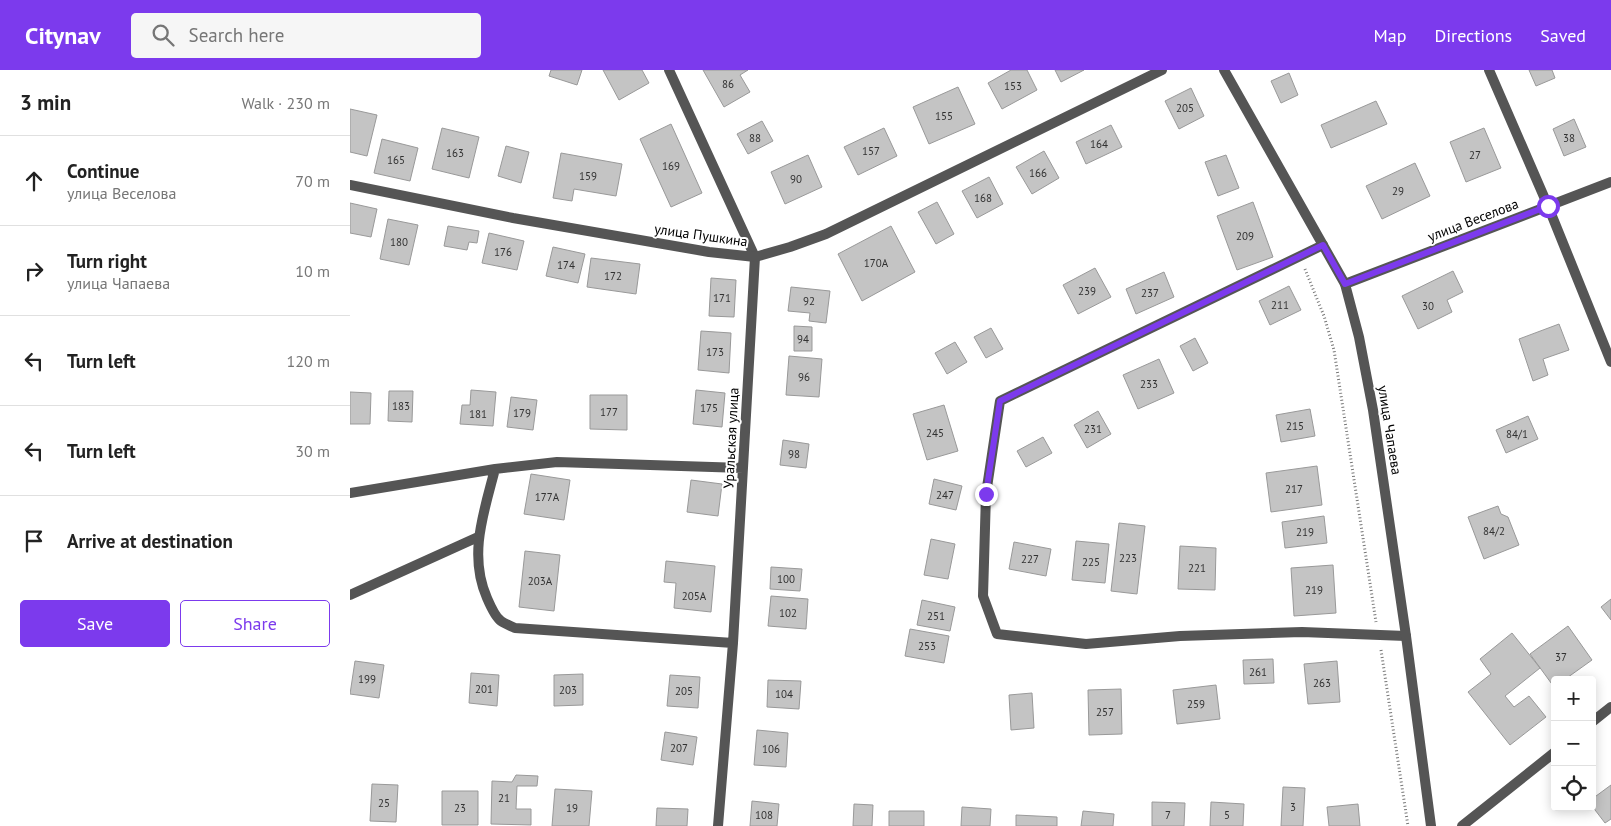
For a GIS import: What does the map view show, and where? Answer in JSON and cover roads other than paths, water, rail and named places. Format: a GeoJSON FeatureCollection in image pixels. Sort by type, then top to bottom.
{"type":"FeatureCollection","features":[{"type":"Feature","properties":{"kind":"street","name":"Уральская улица"},"geometry":{"type":"LineString","coordinates":[[669,70],[755,256],[733,643],[718,826]]}},
{"type":"Feature","properties":{"kind":"street","name":"улица Пушкина"},"geometry":{"type":"LineString","coordinates":[[350,185],[513,218],[709,252],[755,256],[790,247],[826,234],[1162,70]]}},
{"type":"Feature","properties":{"kind":"street","name":"улица Чапаева"},"geometry":{"type":"LineString","coordinates":[[1224,70],[1345,284],[1359,338],[1373,410],[1406,636],[1430,826]]}},
{"type":"Feature","properties":{"kind":"street"},"geometry":{"type":"LineString","coordinates":[[1490,70],[1548,206],[1611,362]]}},
{"type":"Feature","properties":{"kind":"street","name":"улица Веселова"},"geometry":{"type":"LineString","coordinates":[[1345,284],[1611,182]]}},
{"type":"Feature","properties":{"kind":"street"},"geometry":{"type":"LineString","coordinates":[[1323,245],[1000,401],[986,494],[983,596],[997,634],[1086,644],[1180,636],[1302,632],[1406,636]]}},
{"type":"Feature","properties":{"kind":"street"},"geometry":{"type":"LineString","coordinates":[[350,493],[495,469],[557,462],[743,468]]}},
{"type":"Feature","properties":{"kind":"street"},"geometry":{"type":"LineString","coordinates":[[495,469],[478,537],[477,562],[481,585],[500,621],[515,628],[733,643]]}},
{"type":"Feature","properties":{"kind":"street"},"geometry":{"type":"LineString","coordinates":[[350,595],[478,537]]}},
{"type":"Feature","properties":{"kind":"street"},"geometry":{"type":"LineString","coordinates":[[1593,721],[1611,707]]}},
{"type":"Feature","properties":{"kind":"street"},"geometry":{"type":"LineString","coordinates":[[1462,826],[1551,755]]}}]}
